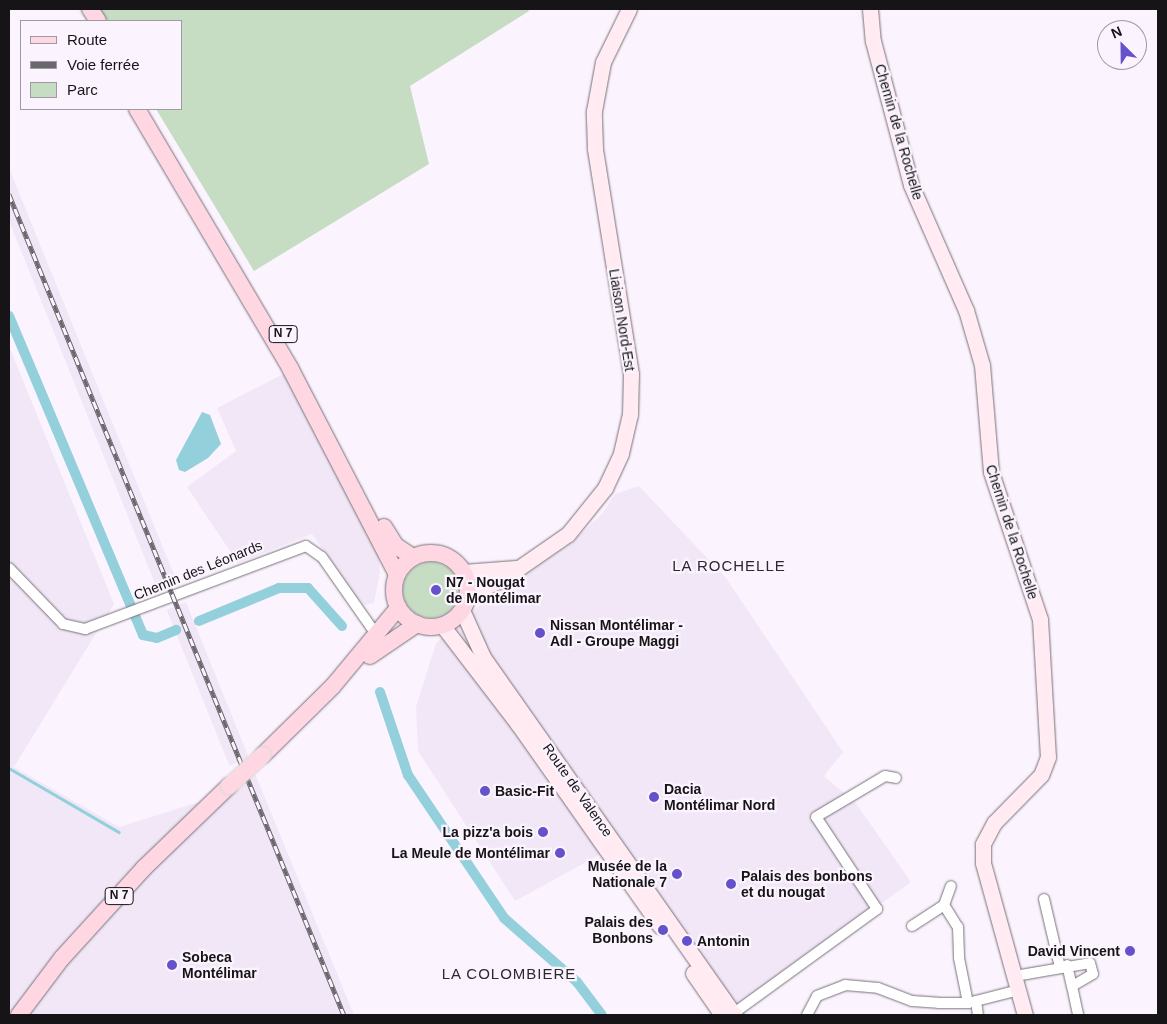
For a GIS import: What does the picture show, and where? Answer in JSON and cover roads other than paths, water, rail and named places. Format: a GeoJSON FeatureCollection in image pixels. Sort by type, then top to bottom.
{"type":"FeatureCollection","features":[{"type":"Feature","properties":{"kind":"main road"},"geometry":{"type":"LineString","coordinates":[[77,9],[84,20]]}},
{"type":"Feature","properties":{"kind":"main road"},"geometry":{"type":"LineString","coordinates":[[90,9],[97,20]]}},
{"type":"Feature","properties":{"kind":"main road","name":"Liaison Nord-Est"},"geometry":{"type":"LineString","coordinates":[[465,602],[520,568],[586,516],[620,453],[630,414],[632,374],[595,148],[594,111],[603,62],[629,9]]}},
{"type":"Feature","properties":{"kind":"main road","name":"Chemin de la Rochelle"},"geometry":{"type":"LineString","coordinates":[[870,9],[873,41],[911,185],[966,310],[982,365],[991,472],[1040,619],[1048,757],[1041,775],[994,824],[983,844],[983,863],[1025,1015]]}},
{"type":"Feature","properties":{"kind":"main road","name":"N 7"},"geometry":{"type":"LineString","coordinates":[[138,110],[290,368],[397,574]]}},
{"type":"Feature","properties":{"kind":"main road","name":"N 7"},"geometry":{"type":"LineString","coordinates":[[151,110],[279,327],[378,517],[396,546],[413,557]]}},
{"type":"Feature","properties":{"kind":"main road"},"geometry":{"type":"LineString","coordinates":[[463,572],[465,602],[442,625],[417,624],[398,608],[394,590],[397,574],[413,557],[441,554],[463,572],[520,568]]}},
{"type":"Feature","properties":{"kind":"main road","name":"Route de Valence"},"geometry":{"type":"LineString","coordinates":[[465,602],[483,657],[730,1015]]}},
{"type":"Feature","properties":{"kind":"main road","name":"N 7"},"geometry":{"type":"LineString","coordinates":[[19,1015],[62,958],[144,868],[333,686],[378,636],[398,608]]}},
{"type":"Feature","properties":{"kind":"main road","name":"N 7"},"geometry":{"type":"LineString","coordinates":[[333,686],[417,624]]}},
{"type":"Feature","properties":{"kind":"main road","name":"Route de Valence"},"geometry":{"type":"LineString","coordinates":[[442,625],[518,724],[730,1015]]}},
{"type":"Feature","properties":{"kind":"street","name":"Chemin des Léonards"},"geometry":{"type":"LineString","coordinates":[[9,568],[63,624],[85,629],[306,546],[322,557],[378,636]]}},
{"type":"Feature","properties":{"kind":"street"},"geometry":{"type":"LineString","coordinates":[[730,1015],[877,909],[816,817],[885,776],[896,778]]}},
{"type":"Feature","properties":{"kind":"street"},"geometry":{"type":"LineString","coordinates":[[912,926],[944,905],[951,886]]}},
{"type":"Feature","properties":{"kind":"street"},"geometry":{"type":"LineString","coordinates":[[1044,899],[1063,966],[1072,986],[1078,1015]]}},
{"type":"Feature","properties":{"kind":"street"},"geometry":{"type":"LineString","coordinates":[[944,905],[958,927],[958,958],[978,1015]]}},
{"type":"Feature","properties":{"kind":"street"},"geometry":{"type":"LineString","coordinates":[[807,1015],[817,996],[845,985],[878,988],[912,1001],[972,1002],[1063,966],[1090,963],[1093,974],[1072,986]]}},
{"type":"Feature","properties":{"kind":"water"},"geometry":{"type":"Polygon","coordinates":[[[202,412],[210,415],[221,444],[208,458],[185,472],[179,470],[176,460],[202,412]]]}},
{"type":"Feature","properties":{"kind":"waterway"},"geometry":{"type":"LineString","coordinates":[[9,316],[143,635],[157,638],[176,630]]}},
{"type":"Feature","properties":{"kind":"waterway"},"geometry":{"type":"LineString","coordinates":[[199,621],[279,588],[308,588],[342,626]]}},
{"type":"Feature","properties":{"kind":"waterway"},"geometry":{"type":"LineString","coordinates":[[380,692],[408,775],[504,918],[577,982],[602,1015]]}},
{"type":"Feature","properties":{"kind":"waterway"},"geometry":{"type":"LineString","coordinates":[[9,768],[119,832]]}},
{"type":"Feature","properties":{"kind":"railway"},"geometry":{"type":"LineString","coordinates":[[9,194],[344,1015]]}},
{"type":"Feature","properties":{"kind":"place","name":"N7 - Nougat de Montélimar"},"geometry":{"type":"Point","coordinates":[436,590]}},
{"type":"Feature","properties":{"kind":"place","name":"Nissan Montélimar - Adl - Groupe Maggi"},"geometry":{"type":"Point","coordinates":[540,633]}},
{"type":"Feature","properties":{"kind":"place","name":"Basic-Fit"},"geometry":{"type":"Point","coordinates":[485,791]}},
{"type":"Feature","properties":{"kind":"place","name":"Dacia Montélimar Nord"},"geometry":{"type":"Point","coordinates":[654,797]}},
{"type":"Feature","properties":{"kind":"place","name":"La pizz'a bois"},"geometry":{"type":"Point","coordinates":[543,832]}},
{"type":"Feature","properties":{"kind":"place","name":"La Meule de Montélimar"},"geometry":{"type":"Point","coordinates":[560,853]}},
{"type":"Feature","properties":{"kind":"place","name":"Musée de la Nationale 7"},"geometry":{"type":"Point","coordinates":[677,874]}},
{"type":"Feature","properties":{"kind":"place","name":"Palais des bonbons et du nougat"},"geometry":{"type":"Point","coordinates":[731,884]}},
{"type":"Feature","properties":{"kind":"place","name":"Palais des Bonbons"},"geometry":{"type":"Point","coordinates":[663,930]}},
{"type":"Feature","properties":{"kind":"place","name":"Antonin"},"geometry":{"type":"Point","coordinates":[687,941]}},
{"type":"Feature","properties":{"kind":"place","name":"David Vincent"},"geometry":{"type":"Point","coordinates":[1130,951]}},
{"type":"Feature","properties":{"kind":"place","name":"Sobeca Montélimar"},"geometry":{"type":"Point","coordinates":[172,965]}},
{"type":"Feature","properties":{"kind":"district","name":"LA ROCHELLE"},"geometry":{"type":"Point","coordinates":[729,566]}},
{"type":"Feature","properties":{"kind":"district","name":"LA COLOMBIERE"},"geometry":{"type":"Point","coordinates":[509,974]}}]}
